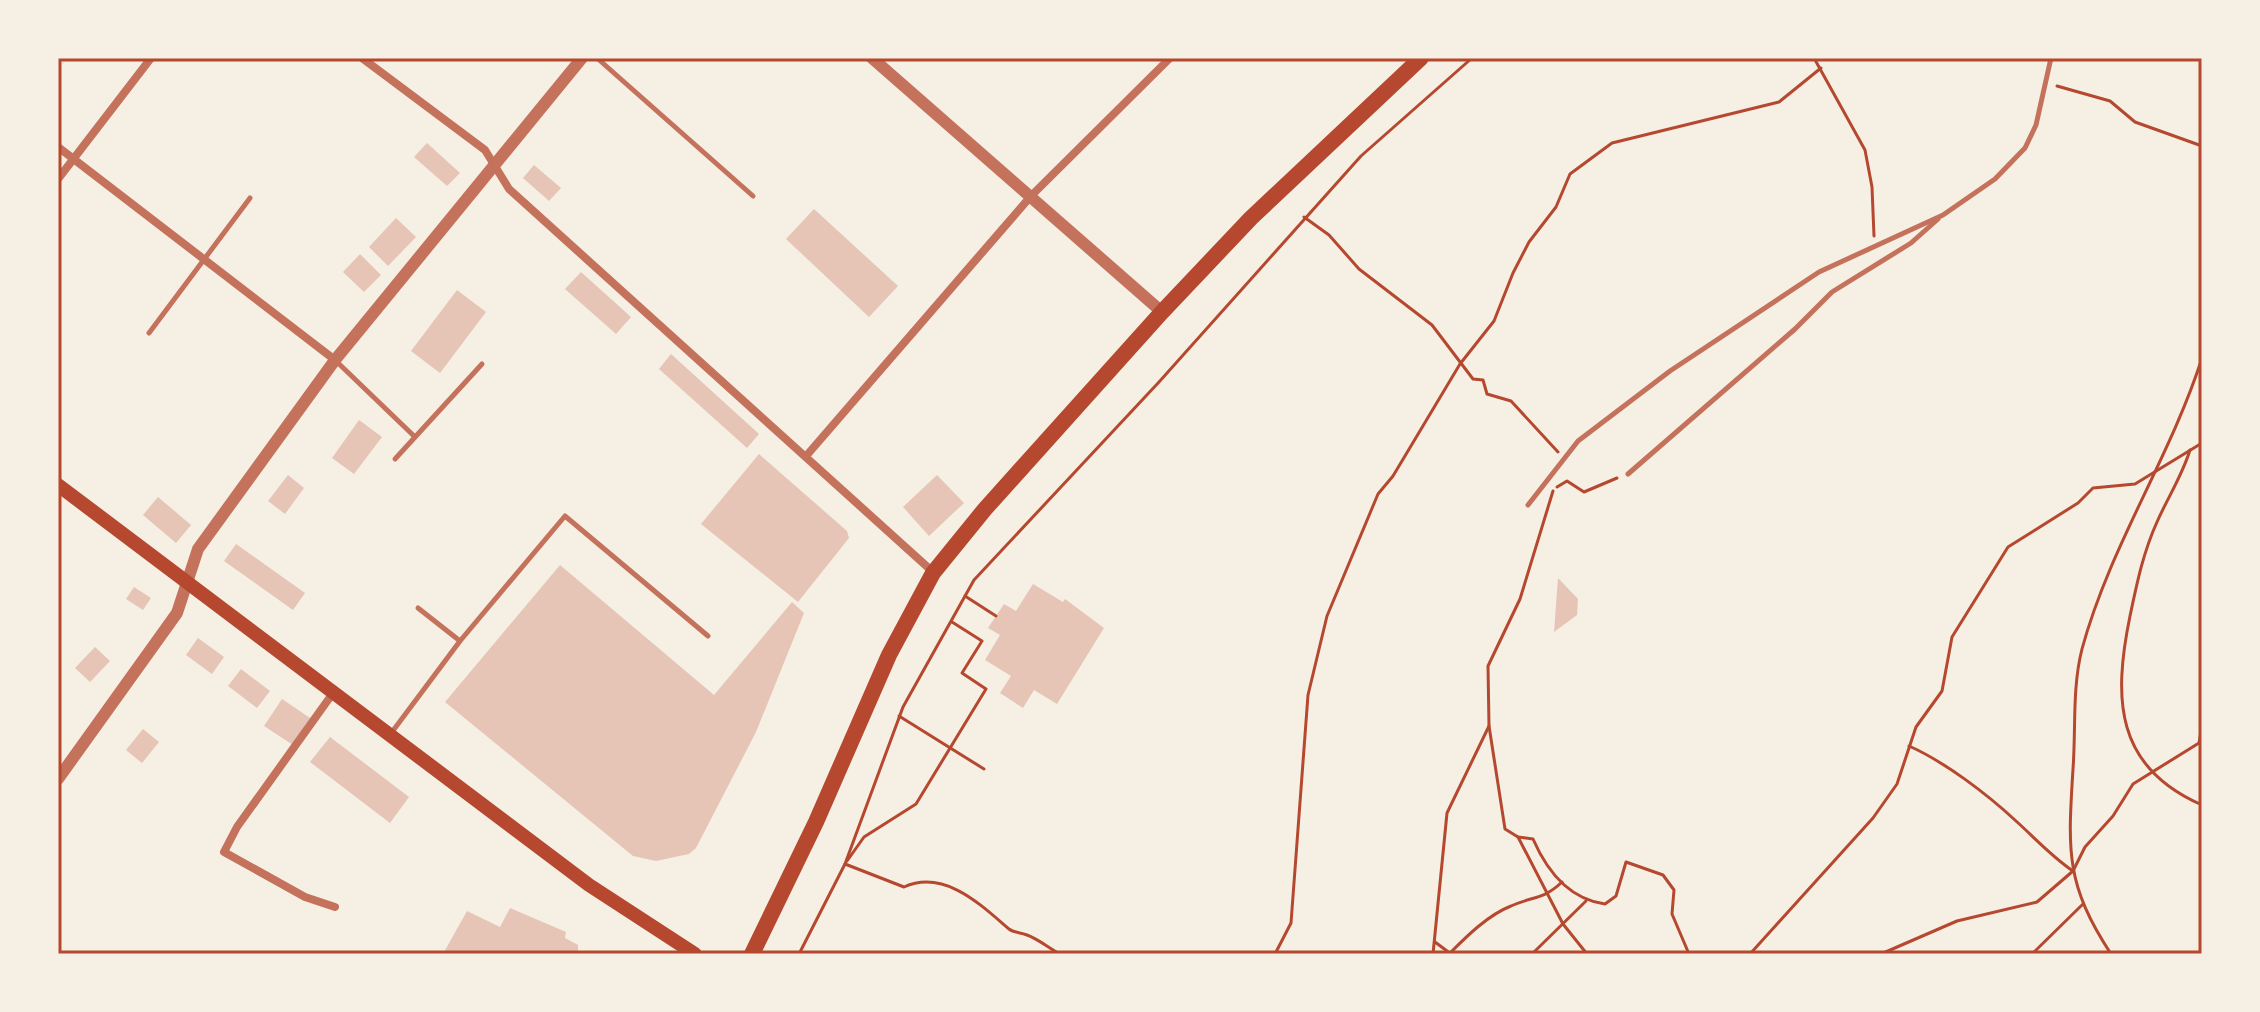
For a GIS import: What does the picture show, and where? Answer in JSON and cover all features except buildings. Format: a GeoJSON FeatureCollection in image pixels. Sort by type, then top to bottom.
{"type":"FeatureCollection","features":[{"type":"Feature","properties":{"kind":"main road"},"geometry":{"type":"LineString","coordinates":[[752,954],[816,822],[889,655],[933,573],[985,509],[1251,218],[1421,58]]}},
{"type":"Feature","properties":{"kind":"main road"},"geometry":{"type":"LineString","coordinates":[[58,485],[589,885],[695,954]]}},
{"type":"Feature","properties":{"kind":"street"},"geometry":{"type":"LineString","coordinates":[[58,179],[151,58]]}},
{"type":"Feature","properties":{"kind":"street"},"geometry":{"type":"LineString","coordinates":[[58,779],[177,613],[198,549],[335,360],[582,58]]}},
{"type":"Feature","properties":{"kind":"street"},"geometry":{"type":"LineString","coordinates":[[872,58],[1162,312]]}},
{"type":"Feature","properties":{"kind":"street"},"geometry":{"type":"LineString","coordinates":[[807,455],[1031,196],[1170,58]]}},
{"type":"Feature","properties":{"kind":"street"},"geometry":{"type":"LineString","coordinates":[[368,60],[485,150],[509,189],[807,455],[933,573]]}},
{"type":"Feature","properties":{"kind":"street"},"geometry":{"type":"LineString","coordinates":[[58,147],[207,258],[335,360]]}},
{"type":"Feature","properties":{"kind":"street"},"geometry":{"type":"LineString","coordinates":[[333,693],[237,827],[224,852],[305,897],[335,907]]}},
{"type":"Feature","properties":{"kind":"lane"},"geometry":{"type":"LineString","coordinates":[[597,58],[753,196]]}},
{"type":"Feature","properties":{"kind":"lane"},"geometry":{"type":"LineString","coordinates":[[1628,474],[1795,329],[1832,292],[1911,243],[1943,215],[2015,162],[2036,125],[2051,58]]}},
{"type":"Feature","properties":{"kind":"lane"},"geometry":{"type":"LineString","coordinates":[[149,333],[250,198]]}},
{"type":"Feature","properties":{"kind":"lane"},"geometry":{"type":"LineString","coordinates":[[1528,505],[1551,476],[1561,457],[1578,441],[1683,363],[1819,272],[1943,215]]}},
{"type":"Feature","properties":{"kind":"lane"},"geometry":{"type":"LineString","coordinates":[[335,360],[415,437]]}},
{"type":"Feature","properties":{"kind":"lane"},"geometry":{"type":"LineString","coordinates":[[395,459],[482,364]]}},
{"type":"Feature","properties":{"kind":"lane"},"geometry":{"type":"LineString","coordinates":[[389,735],[460,641],[565,516],[708,636]]}},
{"type":"Feature","properties":{"kind":"lane"},"geometry":{"type":"LineString","coordinates":[[418,608],[460,641]]}},
{"type":"Feature","properties":{"kind":"path"},"geometry":{"type":"LineString","coordinates":[[799,954],[845,864],[899,716],[974,580],[1159,382],[1361,156],[1472,58]]}},
{"type":"Feature","properties":{"kind":"path"},"geometry":{"type":"LineString","coordinates":[[1814,58],[1865,150],[1872,187],[1875,246]]}},
{"type":"Feature","properties":{"kind":"path"},"geometry":{"type":"LineString","coordinates":[[1276,954],[1291,923],[1308,695],[1327,616],[1378,494],[1393,476],[1460,364],[1494,321],[1529,242],[1556,207],[1570,174],[1591,155],[1612,143],[1779,102],[1821,68]]}},
{"type":"Feature","properties":{"kind":"path"},"geometry":{"type":"LineString","coordinates":[[2045,83],[2110,101],[2135,122],[2202,146]]}},
{"type":"Feature","properties":{"kind":"path"},"geometry":{"type":"LineString","coordinates":[[1304,217],[1344,249],[1359,269],[1432,325],[1473,379],[1483,380],[1487,394],[1511,401],[1550,441],[1561,457]]}},
{"type":"Feature","properties":{"kind":"path"},"geometry":{"type":"LineString","coordinates":[[2111,954],[2088,919],[2068,851],[2076,678],[2099,596],[2139,501],[2158,470],[2187,405],[2202,358]]}},
{"type":"Feature","properties":{"kind":"path"},"geometry":{"type":"LineString","coordinates":[[1750,954],[1873,818],[1897,784],[1908,745],[1942,691],[1952,637],[2008,547],[2078,503],[2093,488],[2135,484],[2202,443]]}},
{"type":"Feature","properties":{"kind":"path"},"geometry":{"type":"LineString","coordinates":[[2190,448],[2183,473],[2157,522],[2136,576],[2121,657],[2119,695],[2128,734],[2137,756],[2174,793],[2202,805]]}},
{"type":"Feature","properties":{"kind":"path"},"geometry":{"type":"LineString","coordinates":[[1554,489],[1567,481],[1584,492],[1628,474]]}},
{"type":"Feature","properties":{"kind":"path"},"geometry":{"type":"LineString","coordinates":[[1551,476],[1554,489],[1520,599],[1488,666],[1489,726],[1505,829],[1518,837],[1533,839],[1547,870],[1586,901],[1605,904],[1616,896],[1626,862],[1663,875],[1674,890],[1672,914],[1689,954]]}},
{"type":"Feature","properties":{"kind":"path"},"geometry":{"type":"LineString","coordinates":[[965,596],[996,616]]}},
{"type":"Feature","properties":{"kind":"path"},"geometry":{"type":"LineString","coordinates":[[845,864],[864,837],[916,804],[986,689],[962,673],[982,641],[951,621]]}},
{"type":"Feature","properties":{"kind":"path"},"geometry":{"type":"LineString","coordinates":[[899,716],[984,769]]}},
{"type":"Feature","properties":{"kind":"path"},"geometry":{"type":"LineString","coordinates":[[1433,954],[1447,813],[1489,726]]}},
{"type":"Feature","properties":{"kind":"path"},"geometry":{"type":"LineString","coordinates":[[1881,954],[1957,921],[2037,902],[2073,871],[2085,847],[2113,816],[2133,784],[2199,743],[2202,726]]}},
{"type":"Feature","properties":{"kind":"path"},"geometry":{"type":"LineString","coordinates":[[1908,745],[1935,757],[1957,773],[2017,822],[2048,854],[2073,871]]}},
{"type":"Feature","properties":{"kind":"path"},"geometry":{"type":"LineString","coordinates":[[1518,837],[1563,924],[1587,954]]}},
{"type":"Feature","properties":{"kind":"path"},"geometry":{"type":"LineString","coordinates":[[845,864],[904,887],[920,880],[942,883],[998,916],[1011,931],[1028,935],[1060,954]]}},
{"type":"Feature","properties":{"kind":"path"},"geometry":{"type":"LineString","coordinates":[[1435,942],[1450,954],[1481,925],[1509,906],[1547,896],[1562,882]]}},
{"type":"Feature","properties":{"kind":"path"},"geometry":{"type":"LineString","coordinates":[[1532,954],[1586,901]]}},
{"type":"Feature","properties":{"kind":"path"},"geometry":{"type":"LineString","coordinates":[[2032,954],[2083,904]]}},
{"type":"Feature","properties":{"kind":"path"},"geometry":{"type":"LineString","coordinates":[[1224,954],[1326,954]]}}]}
